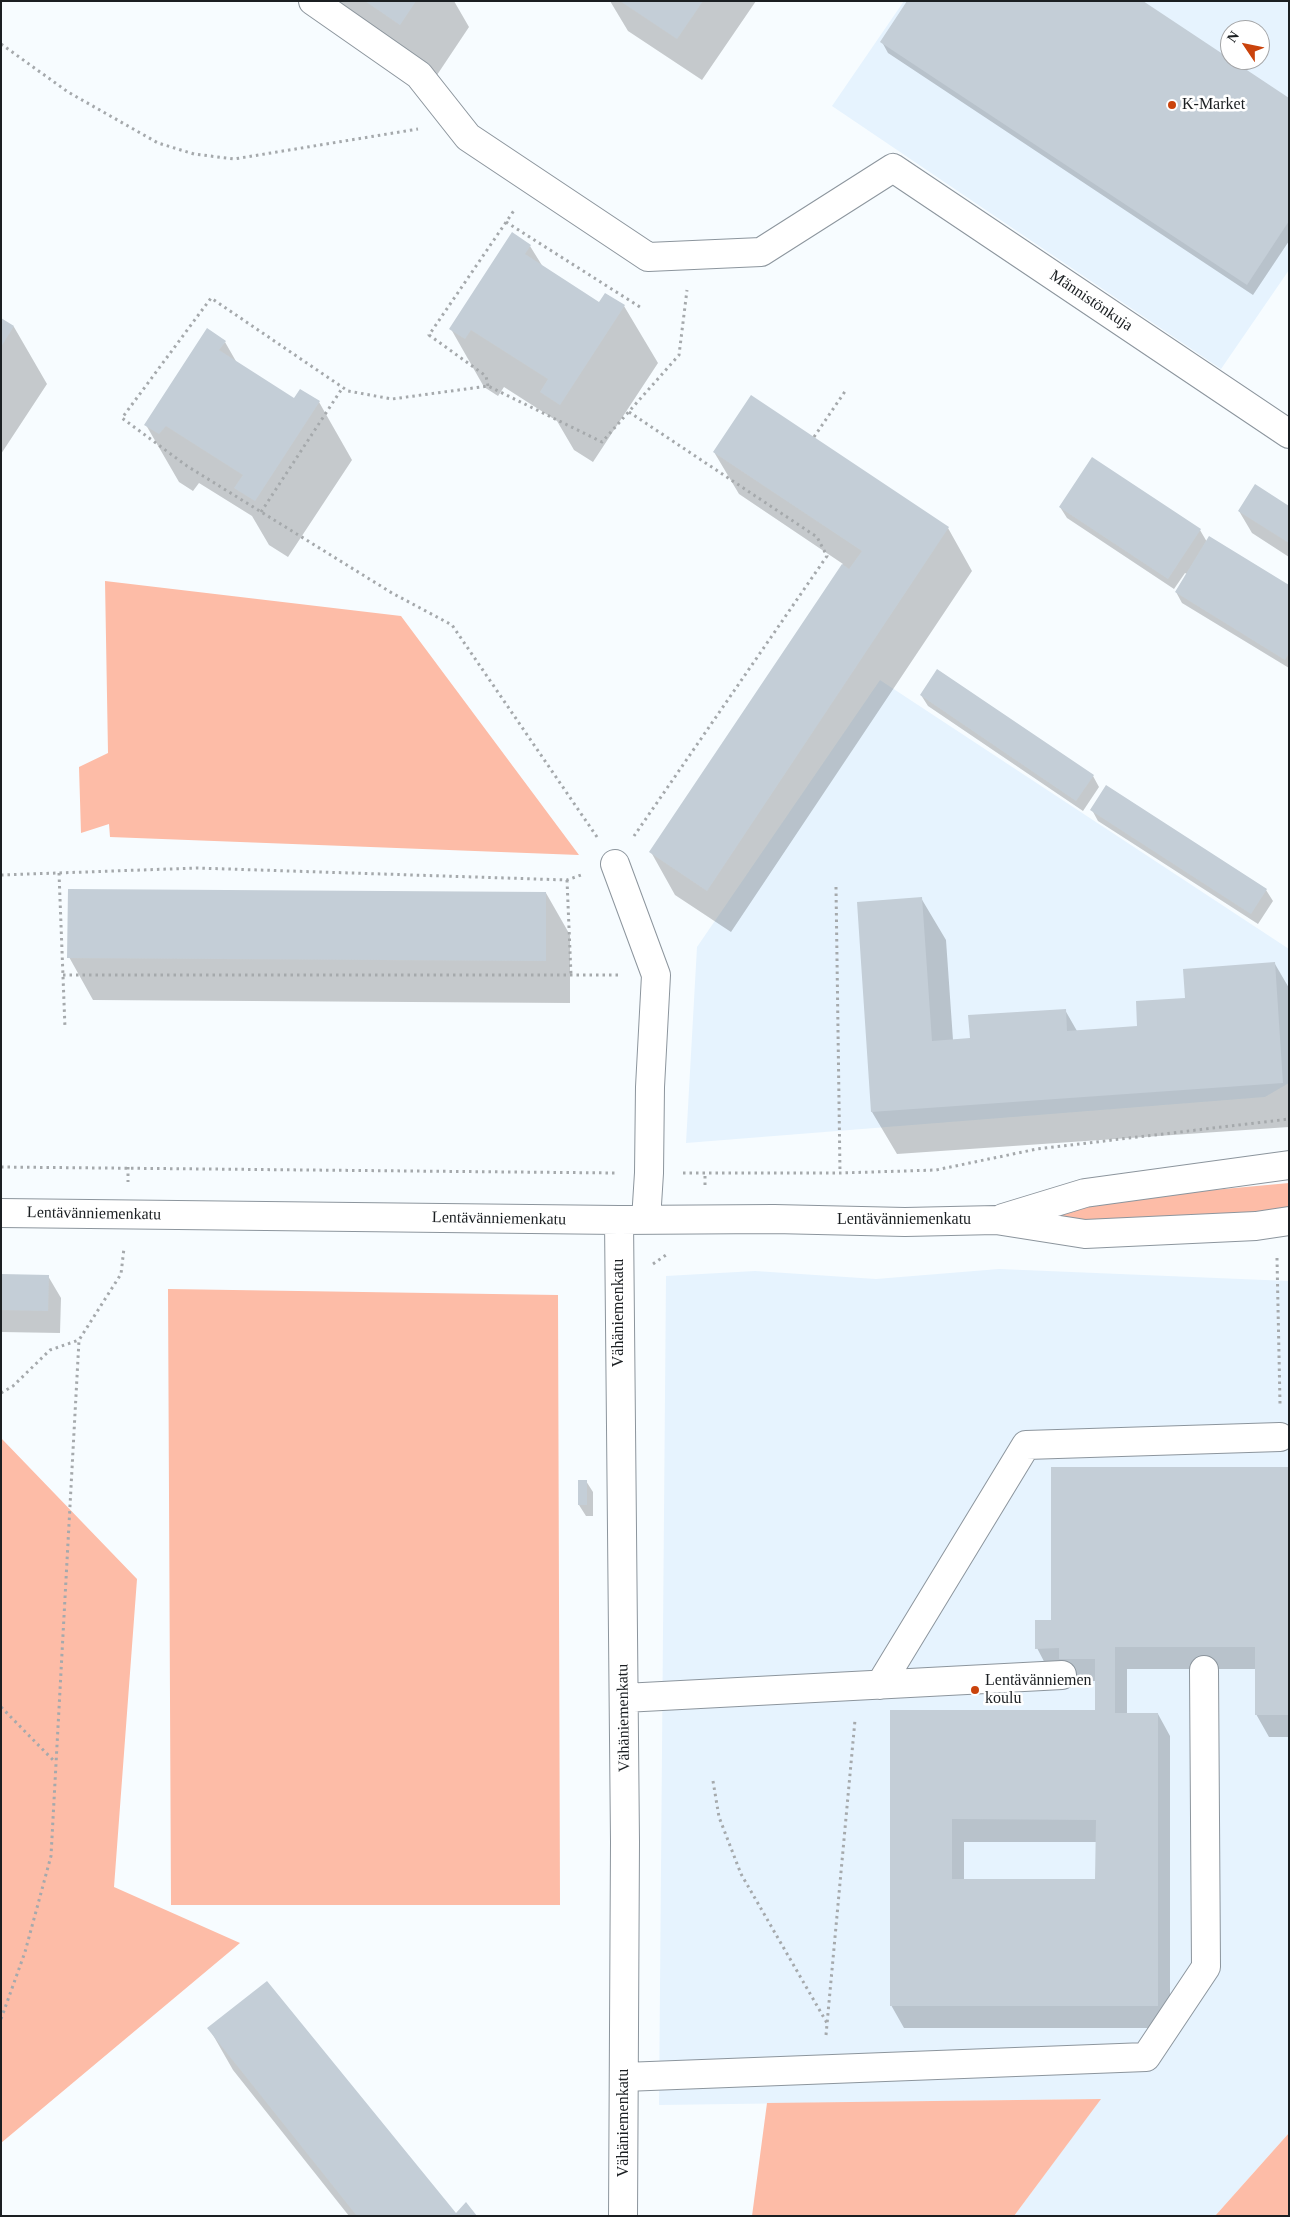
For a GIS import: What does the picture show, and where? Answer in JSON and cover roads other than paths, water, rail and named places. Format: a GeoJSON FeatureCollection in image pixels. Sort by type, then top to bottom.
{"type":"FeatureCollection","features":[{"type":"Feature","properties":{"kind":"street","name":"Männistönkuja"},"geometry":{"type":"LineString","coordinates":[[314,1],[419,75],[468,137],[648,256],[761,252],[892,168],[1289,434]]}},
{"type":"Feature","properties":{"kind":"street"},"geometry":{"type":"LineString","coordinates":[[615,864],[656,974],[646,1220]]}},
{"type":"Feature","properties":{"kind":"street","name":"Lentävänniemenkatu"},"geometry":{"type":"LineString","coordinates":[[996,1220],[1085,1193],[1289,1165]]}},
{"type":"Feature","properties":{"kind":"street","name":"Lentävänniemenkatu"},"geometry":{"type":"LineString","coordinates":[[1,1213],[619,1220],[774,1219],[906,1222],[996,1220],[1086,1234],[1256,1226],[1289,1221]]}},
{"type":"Feature","properties":{"kind":"street","name":"Vähäniemenkatu"},"geometry":{"type":"LineString","coordinates":[[619,1220],[624,1698],[623,2216]]}},
{"type":"Feature","properties":{"kind":"street"},"geometry":{"type":"LineString","coordinates":[[880,1685],[1026,1445],[1280,1437]]}},
{"type":"Feature","properties":{"kind":"street"},"geometry":{"type":"LineString","coordinates":[[624,2077],[1146,2057],[1206,1967],[1204,1670]]}},
{"type":"Feature","properties":{"kind":"street"},"geometry":{"type":"LineString","coordinates":[[624,1698],[1062,1675]]}},
{"type":"Feature","properties":{"kind":"place","name":"K-Market"},"geometry":{"type":"Point","coordinates":[1172,105]}},
{"type":"Feature","properties":{"kind":"place","name":"Lentävänniemen koulu"},"geometry":{"type":"Point","coordinates":[975,1690]}}]}
